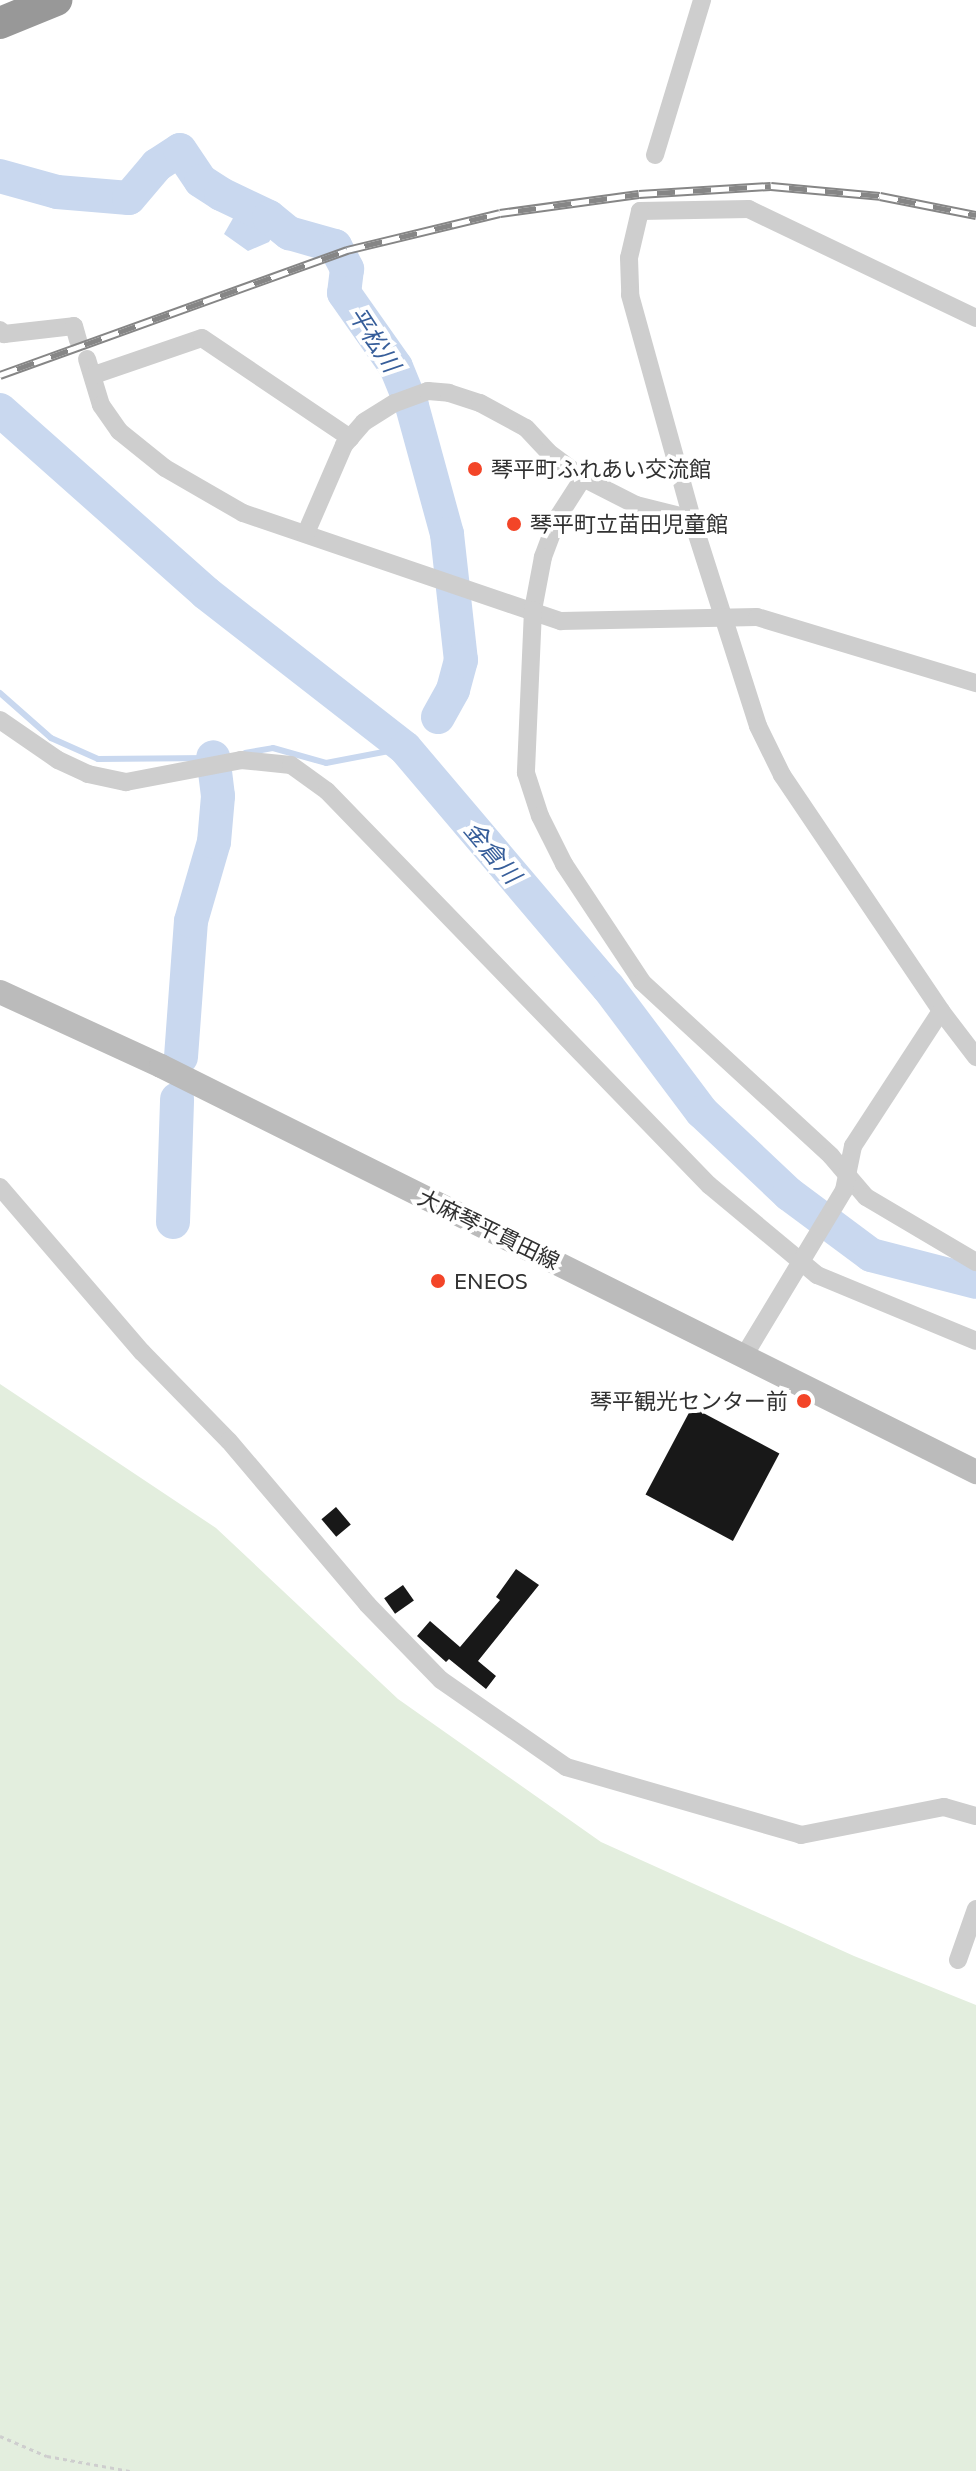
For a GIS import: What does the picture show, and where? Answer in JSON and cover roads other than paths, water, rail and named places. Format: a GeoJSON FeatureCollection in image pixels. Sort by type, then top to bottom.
{"type":"FeatureCollection","features":[{"type":"Feature","properties":{"kind":"highway"},"geometry":{"type":"LineString","coordinates":[[0,23],[56,0]]}},
{"type":"Feature","properties":{"kind":"main road","name":"大麻琴平貫田線"},"geometry":{"type":"LineString","coordinates":[[0,992],[161,1066],[976,1472]]}},
{"type":"Feature","properties":{"kind":"street"},"geometry":{"type":"LineString","coordinates":[[655,155],[702,0]]}},
{"type":"Feature","properties":{"kind":"street"},"geometry":{"type":"LineString","coordinates":[[976,318],[749,209],[640,211],[629,258],[630,295],[692,519],[758,726],[782,775],[941,1011],[976,1057]]}},
{"type":"Feature","properties":{"kind":"street"},"geometry":{"type":"LineString","coordinates":[[0,330],[4,334],[74,326],[78,340]]}},
{"type":"Feature","properties":{"kind":"street"},"geometry":{"type":"LineString","coordinates":[[350,438],[202,338],[90,367],[101,405],[119,431],[165,468],[243,513],[561,621],[722,615],[757,617],[976,683]]}},
{"type":"Feature","properties":{"kind":"street"},"geometry":{"type":"LineString","coordinates":[[306,533],[344,445],[350,438],[364,422],[395,403],[428,391],[449,393],[480,403],[526,428],[548,452],[583,478],[636,505],[692,519]]}},
{"type":"Feature","properties":{"kind":"street"},"geometry":{"type":"LineString","coordinates":[[583,478],[553,530],[543,557],[533,610],[526,773],[540,816],[564,864],[642,982],[831,1156],[846,1185],[976,1262]]}},
{"type":"Feature","properties":{"kind":"street"},"geometry":{"type":"LineString","coordinates":[[0,720],[58,760],[88,774],[126,782],[241,760],[291,765],[327,791],[709,1185],[803,1257],[817,1275],[976,1341]]}},
{"type":"Feature","properties":{"kind":"street"},"geometry":{"type":"LineString","coordinates":[[744,1356],[846,1185],[853,1146],[941,1011]]}},
{"type":"Feature","properties":{"kind":"street"},"geometry":{"type":"LineString","coordinates":[[0,1187],[142,1352],[229,1441],[367,1604],[441,1680],[566,1767],[801,1835],[944,1807],[976,1816]]}},
{"type":"Feature","properties":{"kind":"street"},"geometry":{"type":"LineString","coordinates":[[958,1960],[976,1909]]}},
{"type":"Feature","properties":{"kind":"water"},"geometry":{"type":"Polygon","coordinates":[[[236,213],[273,235],[269,242],[248,251],[224,234],[236,213]]]}},
{"type":"Feature","properties":{"kind":"waterway","name":"平松川"},"geometry":{"type":"LineString","coordinates":[[0,176],[57,192],[129,198],[157,165],[180,150],[201,181],[221,194],[269,217],[289,233],[335,246],[347,269],[344,293],[396,367],[412,406],[447,534],[461,660],[453,690],[438,717]]}},
{"type":"Feature","properties":{"kind":"waterway","name":"金倉川"},"geometry":{"type":"LineString","coordinates":[[0,410],[206,593],[405,748],[608,987],[702,1112],[789,1194],[871,1255],[976,1282]]}},
{"type":"Feature","properties":{"kind":"waterway"},"geometry":{"type":"LineString","coordinates":[[0,693],[51,738],[98,759],[210,758]]}},
{"type":"Feature","properties":{"kind":"waterway"},"geometry":{"type":"LineString","coordinates":[[245,753],[273,748],[326,763],[405,748]]}},
{"type":"Feature","properties":{"kind":"waterway"},"geometry":{"type":"LineString","coordinates":[[181,1057],[191,921],[214,842],[218,796],[213,757]]}},
{"type":"Feature","properties":{"kind":"waterway"},"geometry":{"type":"LineString","coordinates":[[173,1222],[177,1099]]}},
{"type":"Feature","properties":{"kind":"railway"},"geometry":{"type":"LineString","coordinates":[[0,375],[347,250],[500,213],[639,194],[771,186],[880,196],[976,215]]}},
{"type":"Feature","properties":{"kind":"place","name":"琴平町ふれあい交流館"},"geometry":{"type":"Point","coordinates":[475,469]}},
{"type":"Feature","properties":{"kind":"place","name":"琴平町立苗田児童館"},"geometry":{"type":"Point","coordinates":[514,524]}},
{"type":"Feature","properties":{"kind":"place","name":"ENEOS"},"geometry":{"type":"Point","coordinates":[438,1281]}},
{"type":"Feature","properties":{"kind":"place","name":"琴平観光センター前"},"geometry":{"type":"Point","coordinates":[804,1401]}}]}
